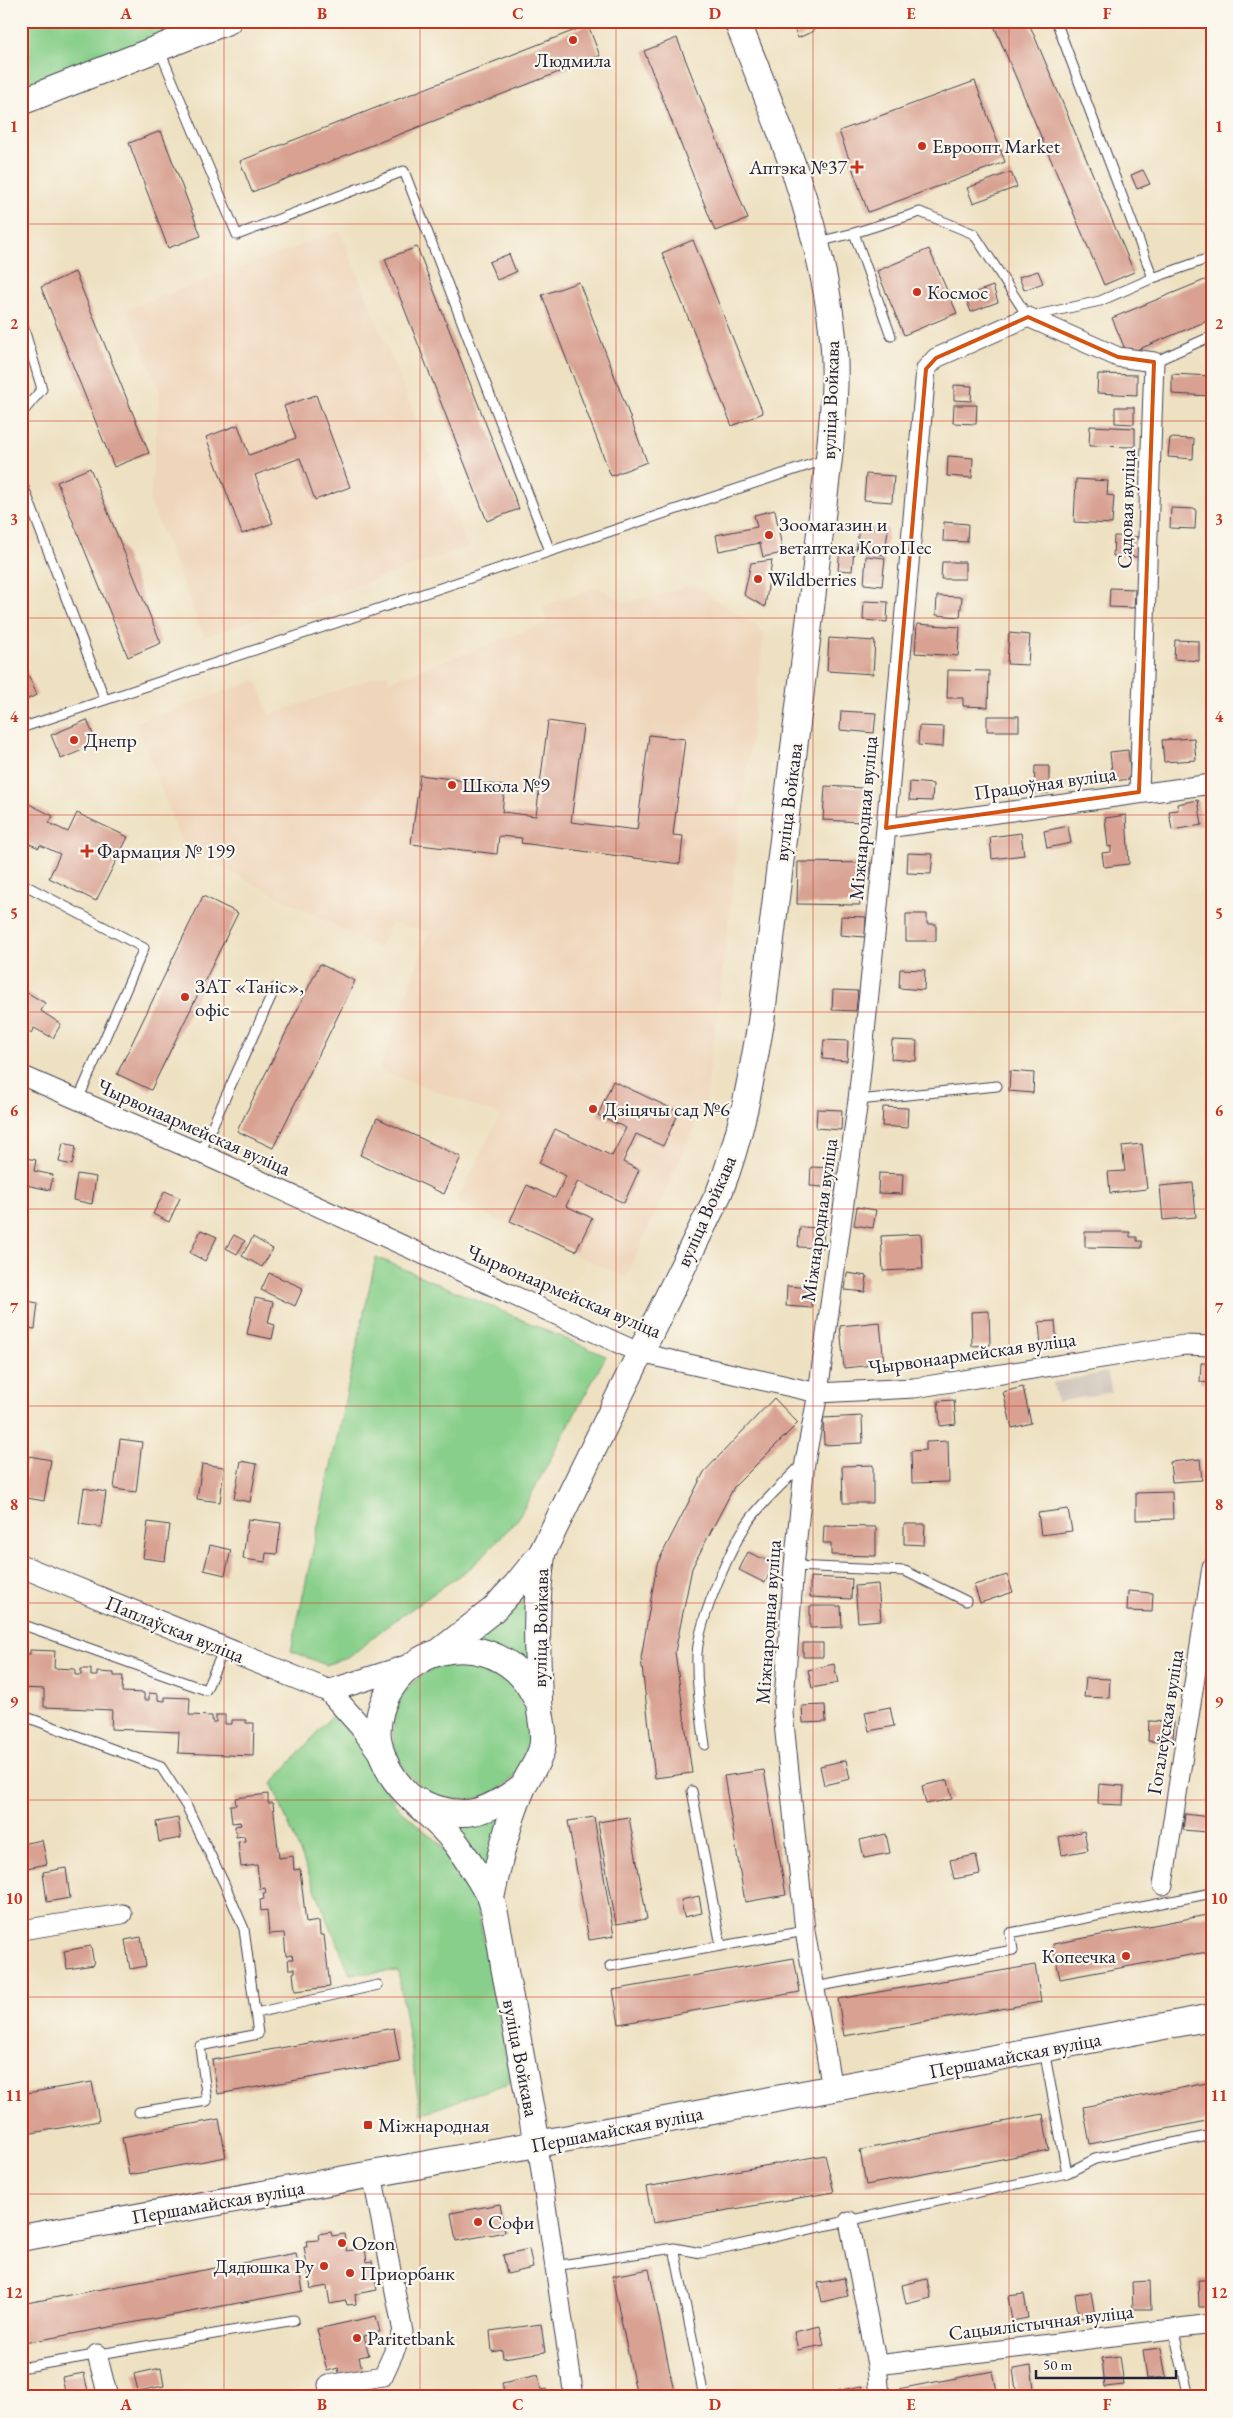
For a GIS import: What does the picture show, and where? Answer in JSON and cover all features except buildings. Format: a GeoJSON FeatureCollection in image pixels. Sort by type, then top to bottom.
{"type":"FeatureCollection","features":[{"type":"Feature","properties":{"kind":"main road"},"geometry":{"type":"LineString","coordinates":[[21,102],[228,21]]}},
{"type":"Feature","properties":{"kind":"main road","name":"вуліца Войкава"},"geometry":{"type":"LineString","coordinates":[[439,1652],[493,1610],[518,1584],[542,1553],[719,1193],[734,1151],[748,1095],[761,1022],[830,458],[833,411],[833,338],[823,274],[815,242],[769,99],[738,21]]}},
{"type":"Feature","properties":{"kind":"main road","name":"вуліца Войкава"},"geometry":{"type":"LineString","coordinates":[[412,1798],[439,1811],[470,1814],[498,1805],[522,1786],[535,1768],[542,1747],[543,1725],[539,1704],[537,1591],[542,1553]]}},
{"type":"Feature","properties":{"kind":"main road","name":"вуліца Войкава"},"geometry":{"type":"LineString","coordinates":[[537,2144],[491,1898],[454,1841],[398,1786],[388,1771],[381,1755],[378,1735],[379,1715],[386,1696],[396,1679],[410,1665],[439,1652],[459,1648],[499,1658],[516,1670],[525,1680],[539,1704]]}},
{"type":"Feature","properties":{"kind":"main road","name":"вуліца Войкава"},"geometry":{"type":"LineString","coordinates":[[491,1898],[503,1844],[522,1786]]}},
{"type":"Feature","properties":{"kind":"main road","name":"Першамайская вуліца"},"geometry":{"type":"LineString","coordinates":[[21,2238],[1044,2050],[1212,2017]]}},
{"type":"Feature","properties":{"kind":"street","name":"Міжнародная вуліца"},"geometry":{"type":"LineString","coordinates":[[832,2089],[805,1931],[783,1713],[794,1566],[805,1462],[818,1393],[858,1100],[886,828],[926,369],[936,358],[1028,317]]}},
{"type":"Feature","properties":{"kind":"street"},"geometry":{"type":"LineString","coordinates":[[1028,317],[1118,357],[1154,362]]}},
{"type":"Feature","properties":{"kind":"street","name":"Садовая вуліца"},"geometry":{"type":"LineString","coordinates":[[1139,792],[1154,362]]}},
{"type":"Feature","properties":{"kind":"street","name":"Працоўная вуліца"},"geometry":{"type":"LineString","coordinates":[[886,828],[1139,792],[1212,784]]}},
{"type":"Feature","properties":{"kind":"street","name":"Чырвонаармейская вуліца"},"geometry":{"type":"LineString","coordinates":[[21,1075],[200,1153],[640,1353],[818,1393],[914,1388],[1184,1346],[1212,1346]]}},
{"type":"Feature","properties":{"kind":"street","name":"Паплаўская вуліца"},"geometry":{"type":"LineString","coordinates":[[21,1566],[329,1691],[361,1727],[381,1755]]}},
{"type":"Feature","properties":{"kind":"street","name":"Гогалеўская вуліца"},"geometry":{"type":"LineString","coordinates":[[1163,1885],[1212,1566]]}},
{"type":"Feature","properties":{"kind":"street"},"geometry":{"type":"LineString","coordinates":[[329,1691],[410,1665]]}},
{"type":"Feature","properties":{"kind":"street"},"geometry":{"type":"LineString","coordinates":[[21,1930],[122,1914]]}},
{"type":"Feature","properties":{"kind":"street","name":"вуліца Войкава"},"geometry":{"type":"LineString","coordinates":[[537,2144],[574,2397]]}},
{"type":"Feature","properties":{"kind":"street"},"geometry":{"type":"LineString","coordinates":[[331,2397],[328,2385],[383,2376],[403,2332],[372,2174]]}},
{"type":"Feature","properties":{"kind":"street"},"geometry":{"type":"LineString","coordinates":[[849,2221],[877,2365],[880,2397]]}},
{"type":"Feature","properties":{"kind":"street","name":"Сацыялістычная вуліца"},"geometry":{"type":"LineString","coordinates":[[877,2365],[1212,2324]]}},
{"type":"Feature","properties":{"kind":"street"},"geometry":{"type":"LineString","coordinates":[[96,2354],[108,2397]]}},
{"type":"Feature","properties":{"kind":"lane"},"geometry":{"type":"LineString","coordinates":[[1056,21],[1153,278]]}},
{"type":"Feature","properties":{"kind":"lane"},"geometry":{"type":"LineString","coordinates":[[159,48],[238,236],[404,171],[550,551]]}},
{"type":"Feature","properties":{"kind":"lane"},"geometry":{"type":"LineString","coordinates":[[815,242],[854,233],[920,212],[974,234],[1028,317],[1100,301],[1153,278],[1212,257]]}},
{"type":"Feature","properties":{"kind":"lane"},"geometry":{"type":"LineString","coordinates":[[854,233],[891,336]]}},
{"type":"Feature","properties":{"kind":"lane"},"geometry":{"type":"LineString","coordinates":[[21,319],[42,389],[21,414]]}},
{"type":"Feature","properties":{"kind":"lane"},"geometry":{"type":"LineString","coordinates":[[1154,362],[1212,336]]}},
{"type":"Feature","properties":{"kind":"lane"},"geometry":{"type":"LineString","coordinates":[[21,728],[830,458]]}},
{"type":"Feature","properties":{"kind":"lane"},"geometry":{"type":"LineString","coordinates":[[21,480],[105,700]]}},
{"type":"Feature","properties":{"kind":"lane"},"geometry":{"type":"LineString","coordinates":[[21,883],[144,948],[78,1100]]}},
{"type":"Feature","properties":{"kind":"lane"},"geometry":{"type":"LineString","coordinates":[[200,1153],[275,988]]}},
{"type":"Feature","properties":{"kind":"lane"},"geometry":{"type":"LineString","coordinates":[[858,1100],[997,1086]]}},
{"type":"Feature","properties":{"kind":"lane"},"geometry":{"type":"LineString","coordinates":[[705,1745],[698,1700],[697,1652],[711,1598],[727,1560],[755,1513],[805,1462]]}},
{"type":"Feature","properties":{"kind":"lane"},"geometry":{"type":"LineString","coordinates":[[794,1566],[905,1571],[966,1601]]}},
{"type":"Feature","properties":{"kind":"lane"},"geometry":{"type":"LineString","coordinates":[[21,1624],[206,1690],[224,1649]]}},
{"type":"Feature","properties":{"kind":"lane"},"geometry":{"type":"LineString","coordinates":[[21,1714],[161,1768],[187,1807],[244,1929],[258,2034],[200,2046],[207,2101],[139,2112]]}},
{"type":"Feature","properties":{"kind":"lane"},"geometry":{"type":"LineString","coordinates":[[692,1791],[721,1946]]}},
{"type":"Feature","properties":{"kind":"lane"},"geometry":{"type":"LineString","coordinates":[[815,1987],[1013,1950],[1010,1933],[1212,1892]]}},
{"type":"Feature","properties":{"kind":"lane"},"geometry":{"type":"LineString","coordinates":[[610,1966],[805,1931]]}},
{"type":"Feature","properties":{"kind":"lane"},"geometry":{"type":"LineString","coordinates":[[256,2013],[378,1985]]}},
{"type":"Feature","properties":{"kind":"lane"},"geometry":{"type":"LineString","coordinates":[[1044,2050],[1067,2173]]}},
{"type":"Feature","properties":{"kind":"lane"},"geometry":{"type":"LineString","coordinates":[[554,2266],[674,2248],[700,2253],[1067,2173],[1095,2159],[1212,2135]]}},
{"type":"Feature","properties":{"kind":"lane"},"geometry":{"type":"LineString","coordinates":[[674,2248],[704,2397]]}},
{"type":"Feature","properties":{"kind":"lane"},"geometry":{"type":"LineString","coordinates":[[21,2362],[26,2367],[294,2320]]}},
{"type":"Feature","properties":{"kind":"lane"},"geometry":{"type":"LineString","coordinates":[[1173,2328],[1189,2397]]}},
{"type":"Feature","properties":{"kind":"highlighted area"},"geometry":{"type":"Polygon","coordinates":[[[1028,317],[1118,357],[1154,362],[1139,792],[886,828],[926,369],[936,358],[1028,317]]]}},
{"type":"Feature","properties":{"kind":"shaded area"},"geometry":{"type":"Polygon","coordinates":[[[340,231],[468,547],[204,637],[150,502],[160,391],[127,309],[340,231]]]}},
{"type":"Feature","properties":{"kind":"shaded area","name":"Школа №9"},"geometry":{"type":"Polygon","coordinates":[[[695,585],[764,632],[706,1102],[626,1277],[456,1202],[500,1115],[379,1070],[429,932],[391,923],[380,949],[183,847],[136,722],[257,680],[269,715],[387,673],[390,681],[547,623],[542,606],[599,587],[624,603],[695,585]]]}},
{"type":"Feature","properties":{"kind":"shaded area"},"geometry":{"type":"Polygon","coordinates":[[[1107,1372],[1112,1392],[1057,1402],[1053,1383],[1107,1372]]]}},
{"type":"Feature","properties":{"kind":"green space"},"geometry":{"type":"Polygon","coordinates":[[[21,21],[196,21],[21,90],[21,21]]]}},
{"type":"Feature","properties":{"kind":"green space"},"geometry":{"type":"Polygon","coordinates":[[[376,1257],[606,1356],[518,1519],[474,1565],[383,1629],[352,1655],[326,1665],[291,1651],[376,1257]]]}},
{"type":"Feature","properties":{"kind":"green space"},"geometry":{"type":"Polygon","coordinates":[[[530,1588],[532,1674],[462,1641],[530,1588]]]}},
{"type":"Feature","properties":{"kind":"green space"},"geometry":{"type":"Polygon","coordinates":[[[462,1662],[476,1663],[488,1667],[500,1673],[511,1682],[520,1693],[526,1705],[530,1717],[530,1745],[526,1757],[520,1769],[511,1780],[500,1789],[488,1795],[476,1799],[462,1800],[448,1799],[436,1795],[424,1789],[413,1780],[404,1769],[398,1757],[394,1745],[393,1731],[394,1717],[398,1705],[404,1693],[413,1682],[424,1673],[436,1667],[448,1663],[462,1662]]]}},
{"type":"Feature","properties":{"kind":"green space"},"geometry":{"type":"Polygon","coordinates":[[[333,1714],[351,1728],[396,1806],[440,1844],[477,1905],[511,2082],[421,2114],[398,1971],[350,1974],[272,1784],[333,1714]]]}},
{"type":"Feature","properties":{"kind":"green space"},"geometry":{"type":"Polygon","coordinates":[[[507,1810],[487,1876],[444,1820],[507,1810]]]}},
{"type":"Feature","properties":{"kind":"place","name":"Людмила"},"geometry":{"type":"Point","coordinates":[573,40]}},
{"type":"Feature","properties":{"kind":"place","name":"Евроопт Market"},"geometry":{"type":"Point","coordinates":[922,146]}},
{"type":"Feature","properties":{"kind":"place","name":"Аптэка №37"},"geometry":{"type":"Point","coordinates":[857,167]}},
{"type":"Feature","properties":{"kind":"place","name":"Космос"},"geometry":{"type":"Point","coordinates":[917,292]}},
{"type":"Feature","properties":{"kind":"place","name":"Зоомагазин и ветаптека КотоПес"},"geometry":{"type":"Point","coordinates":[769,535]}},
{"type":"Feature","properties":{"kind":"place","name":"Wildberries"},"geometry":{"type":"Point","coordinates":[758,579]}},
{"type":"Feature","properties":{"kind":"place","name":"Днепр"},"geometry":{"type":"Point","coordinates":[74,740]}},
{"type":"Feature","properties":{"kind":"place","name":"Школа №9"},"geometry":{"type":"Point","coordinates":[452,785]}},
{"type":"Feature","properties":{"kind":"place","name":"Фармация № 199"},"geometry":{"type":"Point","coordinates":[87,851]}},
{"type":"Feature","properties":{"kind":"place","name":"ЗАТ «Таніс», офіс"},"geometry":{"type":"Point","coordinates":[185,997]}},
{"type":"Feature","properties":{"kind":"place","name":"Дзіцячы сад №6"},"geometry":{"type":"Point","coordinates":[593,1109]}},
{"type":"Feature","properties":{"kind":"place","name":"Копеечка"},"geometry":{"type":"Point","coordinates":[1126,1956]}},
{"type":"Feature","properties":{"kind":"place","name":"Міжнародная"},"geometry":{"type":"Point","coordinates":[368,2125]}},
{"type":"Feature","properties":{"kind":"place","name":"Софи"},"geometry":{"type":"Point","coordinates":[478,2222]}},
{"type":"Feature","properties":{"kind":"place","name":"Ozon"},"geometry":{"type":"Point","coordinates":[342,2243]}},
{"type":"Feature","properties":{"kind":"place","name":"Дядюшка Ру"},"geometry":{"type":"Point","coordinates":[324,2266]}},
{"type":"Feature","properties":{"kind":"place","name":"Приорбанк"},"geometry":{"type":"Point","coordinates":[350,2273]}},
{"type":"Feature","properties":{"kind":"place","name":"Paritetbank"},"geometry":{"type":"Point","coordinates":[357,2338]}}]}
